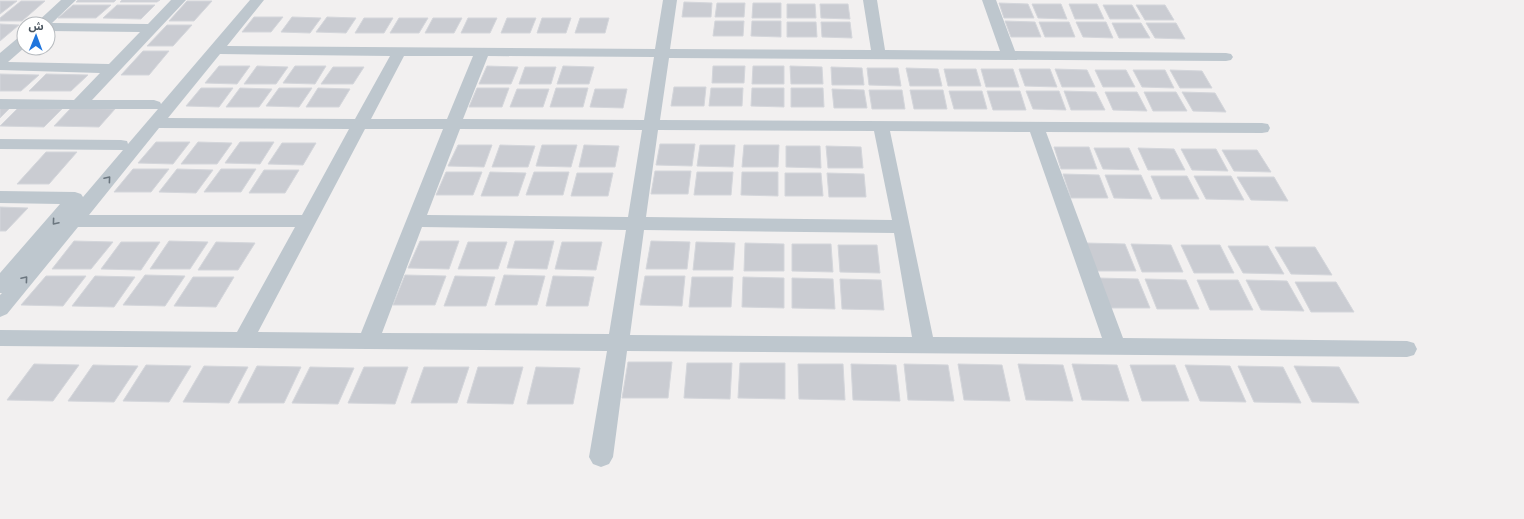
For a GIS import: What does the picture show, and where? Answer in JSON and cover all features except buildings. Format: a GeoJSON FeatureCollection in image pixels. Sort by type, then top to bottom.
{"type":"FeatureCollection","features":[{"type":"Feature","properties":{"kind":"street"},"geometry":{"type":"LineString","coordinates":[[51,16],[69,0]]}},
{"type":"Feature","properties":{"kind":"street"},"geometry":{"type":"LineString","coordinates":[[79,104],[179,0]]}},
{"type":"Feature","properties":{"kind":"street"},"geometry":{"type":"LineString","coordinates":[[3,280],[121,145],[244,0]]}},
{"type":"Feature","properties":{"kind":"street"},"geometry":{"type":"LineString","coordinates":[[0,309],[257,0]]}},
{"type":"Feature","properties":{"kind":"street"},"geometry":{"type":"LineString","coordinates":[[601,457],[670,0]]}},
{"type":"Feature","properties":{"kind":"street"},"geometry":{"type":"LineString","coordinates":[[870,0],[879,55]]}},
{"type":"Feature","properties":{"kind":"street"},"geometry":{"type":"LineString","coordinates":[[989,0],[1009,56]]}},
{"type":"Feature","properties":{"kind":"street"},"geometry":{"type":"LineString","coordinates":[[56,27],[153,28]]}},
{"type":"Feature","properties":{"kind":"street"},"geometry":{"type":"LineString","coordinates":[[0,61],[16,47]]}},
{"type":"Feature","properties":{"kind":"street"},"geometry":{"type":"LineString","coordinates":[[215,50],[1226,57]]}},
{"type":"Feature","properties":{"kind":"street"},"geometry":{"type":"LineString","coordinates":[[243,340],[399,52]]}},
{"type":"Feature","properties":{"kind":"street"},"geometry":{"type":"LineString","coordinates":[[368,341],[482,52]]}},
{"type":"Feature","properties":{"kind":"street"},"geometry":{"type":"LineString","coordinates":[[0,66],[113,69]]}},
{"type":"Feature","properties":{"kind":"street"},"geometry":{"type":"LineString","coordinates":[[0,104],[154,105]]}},
{"type":"Feature","properties":{"kind":"street"},"geometry":{"type":"LineString","coordinates":[[154,123],[1262,128]]}},
{"type":"Feature","properties":{"kind":"street"},"geometry":{"type":"LineString","coordinates":[[881,126],[924,345]]}},
{"type":"Feature","properties":{"kind":"street"},"geometry":{"type":"LineString","coordinates":[[1036,127],[1116,347]]}},
{"type":"Feature","properties":{"kind":"street"},"geometry":{"type":"LineString","coordinates":[[0,144],[121,145]]}},
{"type":"Feature","properties":{"kind":"street"},"geometry":{"type":"LineString","coordinates":[[0,197],[75,198]]}},
{"type":"Feature","properties":{"kind":"street"},"geometry":{"type":"LineString","coordinates":[[73,221],[307,221]]}},
{"type":"Feature","properties":{"kind":"street"},"geometry":{"type":"LineString","coordinates":[[415,221],[902,227]]}},
{"type":"Feature","properties":{"kind":"street"},"geometry":{"type":"LineString","coordinates":[[0,338],[1407,349]]}}]}
